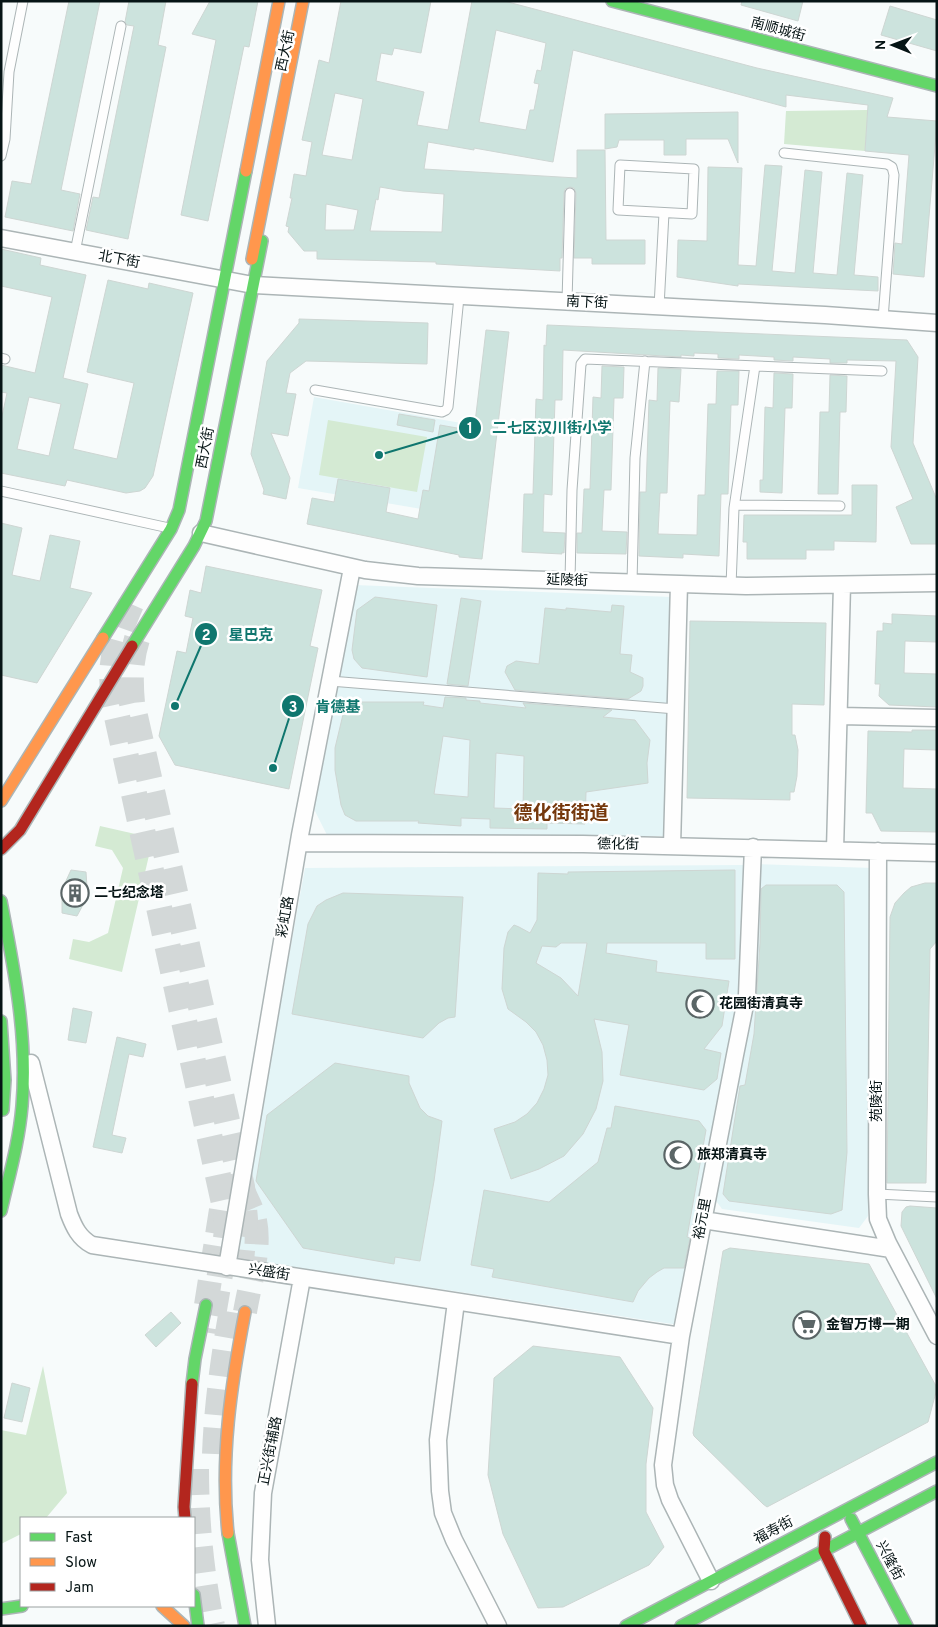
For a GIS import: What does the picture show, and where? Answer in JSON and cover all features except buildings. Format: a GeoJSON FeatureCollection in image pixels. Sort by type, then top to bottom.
{"type":"FeatureCollection","features":[{"type":"Feature","properties":{"kind":"street","name":"西大街"},"geometry":{"type":"LineString","coordinates":[[1,849],[20,830],[191,552],[201,533],[209,511],[238,282],[279,1]]}},
{"type":"Feature","properties":{"kind":"street","name":"西大街"},"geometry":{"type":"LineString","coordinates":[[236,256],[286,1]]}},
{"type":"Feature","properties":{"kind":"street","name":"西大街"},"geometry":{"type":"LineString","coordinates":[[252,259],[303,1]]}},
{"type":"Feature","properties":{"kind":"street","name":"西大街"},"geometry":{"type":"LineString","coordinates":[[1,801],[171,529],[179,510],[311,1]]}},
{"type":"Feature","properties":{"kind":"street","name":"南顺城街"},"geometry":{"type":"LineString","coordinates":[[612,1],[937,86]]}},
{"type":"Feature","properties":{"kind":"street","name":"北下街"},"geometry":{"type":"LineString","coordinates":[[1,238],[238,282]]}},
{"type":"Feature","properties":{"kind":"street","name":"南下街"},"geometry":{"type":"LineString","coordinates":[[238,282],[937,323]]}},
{"type":"Feature","properties":{"kind":"street","name":"延陵街"},"geometry":{"type":"LineString","coordinates":[[201,533],[352,568],[418,576],[731,586],[937,583]]}},
{"type":"Feature","properties":{"kind":"street","name":"彩虹路"},"geometry":{"type":"LineString","coordinates":[[227,1266],[299,843],[352,568]]}},
{"type":"Feature","properties":{"kind":"street"},"geometry":{"type":"LineString","coordinates":[[672,846],[679,584]]}},
{"type":"Feature","properties":{"kind":"street"},"geometry":{"type":"LineString","coordinates":[[835,850],[842,585]]}},
{"type":"Feature","properties":{"kind":"street"},"geometry":{"type":"LineString","coordinates":[[840,716],[937,718]]}},
{"type":"Feature","properties":{"kind":"street","name":"德化街"},"geometry":{"type":"LineString","coordinates":[[299,843],[752,847],[937,853]]}},
{"type":"Feature","properties":{"kind":"street","name":"裕元里"},"geometry":{"type":"LineString","coordinates":[[710,1581],[670,1500],[665,1485],[663,1465],[681,1336],[747,995],[752,847]]}},
{"type":"Feature","properties":{"kind":"street","name":"苑陵街"},"geometry":{"type":"LineString","coordinates":[[878,851],[878,1219],[891,1249],[937,1336]]}},
{"type":"Feature","properties":{"kind":"street"},"geometry":{"type":"LineString","coordinates":[[1,901],[21,1022],[23,1070],[22,1106],[16,1145],[1,1211]]}},
{"type":"Feature","properties":{"kind":"street"},"geometry":{"type":"LineString","coordinates":[[1,1021],[3,1080],[1,1123]]}},
{"type":"Feature","properties":{"kind":"street","name":"兴盛街"},"geometry":{"type":"LineString","coordinates":[[21,1022],[69,1214],[74,1228],[79,1235],[92,1245],[681,1336]]}},
{"type":"Feature","properties":{"kind":"street"},"geometry":{"type":"LineString","coordinates":[[703,1220],[891,1249]]}},
{"type":"Feature","properties":{"kind":"street","name":"正兴街辅路"},"geometry":{"type":"LineString","coordinates":[[267,1626],[260,1560],[263,1493],[302,1278]]}},
{"type":"Feature","properties":{"kind":"street"},"geometry":{"type":"LineString","coordinates":[[456,1302],[438,1440],[440,1492],[444,1513],[454,1540],[498,1626]]}},
{"type":"Feature","properties":{"kind":"street"},"geometry":{"type":"LineString","coordinates":[[183,1515],[190,1403],[195,1359],[206,1305]]}},
{"type":"Feature","properties":{"kind":"street"},"geometry":{"type":"LineString","coordinates":[[245,1312],[235,1364],[228,1417],[225,1488],[231,1551],[245,1626]]}},
{"type":"Feature","properties":{"kind":"street","name":"福寿街"},"geometry":{"type":"LineString","coordinates":[[626,1626],[937,1462]]}},
{"type":"Feature","properties":{"kind":"street"},"geometry":{"type":"LineString","coordinates":[[681,1626],[937,1491]]}},
{"type":"Feature","properties":{"kind":"street","name":"兴隆街"},"geometry":{"type":"LineString","coordinates":[[846,1509],[907,1626]]}},
{"type":"Feature","properties":{"kind":"street"},"geometry":{"type":"LineString","coordinates":[[827,1520],[824,1551],[861,1626]]}},
{"type":"Feature","properties":{"kind":"street"},"geometry":{"type":"LineString","coordinates":[[195,1603],[198,1626]]}},
{"type":"Feature","properties":{"kind":"street"},"geometry":{"type":"LineString","coordinates":[[1,1609],[20,1606]]}},
{"type":"Feature","properties":{"kind":"street"},"geometry":{"type":"LineString","coordinates":[[163,1607],[184,1626]]}},
{"type":"Feature","properties":{"kind":"lane"},"geometry":{"type":"LineString","coordinates":[[1,156],[5,139],[9,72],[23,1]]}},
{"type":"Feature","properties":{"kind":"lane"},"geometry":{"type":"LineString","coordinates":[[75,252],[121,26]]}},
{"type":"Feature","properties":{"kind":"lane"},"geometry":{"type":"LineString","coordinates":[[784,153],[887,164],[892,167],[894,175],[883,319]]}},
{"type":"Feature","properties":{"kind":"lane"},"geometry":{"type":"LineString","coordinates":[[620,165],[694,169],[692,214],[664,213],[618,210],[620,165]]}},
{"type":"Feature","properties":{"kind":"lane"},"geometry":{"type":"LineString","coordinates":[[567,302],[570,193]]}},
{"type":"Feature","properties":{"kind":"lane"},"geometry":{"type":"LineString","coordinates":[[659,307],[664,213]]}},
{"type":"Feature","properties":{"kind":"lane"},"geometry":{"type":"LineString","coordinates":[[315,390],[442,412],[446,410],[448,407],[459,296]]}},
{"type":"Feature","properties":{"kind":"lane"},"geometry":{"type":"LineString","coordinates":[[570,581],[572,490],[581,364],[585,359],[882,371]]}},
{"type":"Feature","properties":{"kind":"lane"},"geometry":{"type":"LineString","coordinates":[[632,583],[635,458],[645,361]]}},
{"type":"Feature","properties":{"kind":"lane"},"geometry":{"type":"LineString","coordinates":[[731,586],[735,505],[755,366]]}},
{"type":"Feature","properties":{"kind":"lane"},"geometry":{"type":"LineString","coordinates":[[1,491],[171,529]]}},
{"type":"Feature","properties":{"kind":"lane"},"geometry":{"type":"LineString","coordinates":[[735,505],[840,506]]}},
{"type":"Feature","properties":{"kind":"lane"},"geometry":{"type":"LineString","coordinates":[[330,681],[676,709]]}},
{"type":"Feature","properties":{"kind":"lane"},"geometry":{"type":"LineString","coordinates":[[877,1194],[937,1197]]}},
{"type":"Feature","properties":{"kind":"shaded area"},"geometry":{"type":"Polygon","coordinates":[[[314,397],[461,423],[445,513],[298,488],[314,397]]]}},
{"type":"Feature","properties":{"kind":"shaded area"},"geometry":{"type":"Polygon","coordinates":[[[354,585],[672,597],[666,836],[328,837],[314,809],[354,585]]]}},
{"type":"Feature","properties":{"kind":"shaded area"},"geometry":{"type":"Polygon","coordinates":[[[756,864],[872,868],[868,1216],[859,1228],[722,1209],[714,1198],[756,864]]]}},
{"type":"Feature","properties":{"kind":"shaded area"},"geometry":{"type":"Polygon","coordinates":[[[743,865],[741,992],[679,1325],[234,1258],[305,868],[743,865]]]}},
{"type":"Feature","properties":{"kind":"green space"},"geometry":{"type":"Polygon","coordinates":[[[868,110],[865,151],[784,144],[786,111],[868,110]]]}},
{"type":"Feature","properties":{"kind":"green space"},"geometry":{"type":"Polygon","coordinates":[[[328,420],[427,437],[417,492],[319,475],[328,420]]]}},
{"type":"Feature","properties":{"kind":"green space"},"geometry":{"type":"Polygon","coordinates":[[[100,826],[153,838],[122,972],[69,959],[73,939],[89,942],[108,933],[123,868],[112,850],[95,846],[100,826]]]}},
{"type":"Feature","properties":{"kind":"green space"},"geometry":{"type":"Polygon","coordinates":[[[43,1366],[67,1493],[47,1517],[20,1517],[20,1534],[1,1544],[1,1430],[26,1435],[43,1366]]]}},
{"type":"Feature","properties":{"kind":"tunnel"},"geometry":{"type":"LineString","coordinates":[[131,604],[117,641],[113,663],[114,703],[226,1212],[227,1231],[210,1333]]}},
{"type":"Feature","properties":{"kind":"tunnel"},"geometry":{"type":"LineString","coordinates":[[137,639],[131,671],[132,703],[242,1187],[245,1219],[241,1261]]}},
{"type":"Feature","properties":{"kind":"tunnel"},"geometry":{"type":"LineString","coordinates":[[242,1187],[254,1216],[257,1239],[245,1312]]}},
{"type":"Feature","properties":{"kind":"tunnel"},"geometry":{"type":"LineString","coordinates":[[206,1305],[223,1197]]}},
{"type":"Feature","properties":{"kind":"tunnel"},"geometry":{"type":"LineString","coordinates":[[215,1454],[221,1379],[233,1304]]}},
{"type":"Feature","properties":{"kind":"tunnel"},"geometry":{"type":"LineString","coordinates":[[196,1469],[200,1548],[212,1626]]}},
{"type":"Feature","properties":{"kind":"traffic: fast"},"geometry":{"type":"LineString","coordinates":[[612,1],[937,86]]}},
{"type":"Feature","properties":{"kind":"traffic: fast"},"geometry":{"type":"LineString","coordinates":[[103,638],[171,529],[179,510],[246,171]]}},
{"type":"Feature","properties":{"kind":"traffic: fast"},"geometry":{"type":"LineString","coordinates":[[132,646],[194,546],[206,521],[262,241]]}},
{"type":"Feature","properties":{"kind":"traffic: fast"},"geometry":{"type":"LineString","coordinates":[[1,901],[19,1003],[23,1054],[22,1106],[19,1133],[1,1211]]}},
{"type":"Feature","properties":{"kind":"traffic: fast"},"geometry":{"type":"LineString","coordinates":[[1,1021],[5,1080],[3,1110]]}},
{"type":"Feature","properties":{"kind":"traffic: fast"},"geometry":{"type":"LineString","coordinates":[[192,1384],[206,1305]]}},
{"type":"Feature","properties":{"kind":"traffic: fast"},"geometry":{"type":"LineString","coordinates":[[626,1626],[937,1462]]}},
{"type":"Feature","properties":{"kind":"traffic: fast"},"geometry":{"type":"LineString","coordinates":[[681,1626],[937,1491]]}},
{"type":"Feature","properties":{"kind":"traffic: fast"},"geometry":{"type":"LineString","coordinates":[[851,1519],[907,1626]]}},
{"type":"Feature","properties":{"kind":"traffic: fast"},"geometry":{"type":"LineString","coordinates":[[228,1533],[245,1626]]}},
{"type":"Feature","properties":{"kind":"traffic: fast"},"geometry":{"type":"LineString","coordinates":[[195,1603],[198,1626]]}},
{"type":"Feature","properties":{"kind":"traffic: fast"},"geometry":{"type":"LineString","coordinates":[[1,1609],[20,1606]]}},
{"type":"Feature","properties":{"kind":"traffic: slow"},"geometry":{"type":"LineString","coordinates":[[246,171],[279,1]]}},
{"type":"Feature","properties":{"kind":"traffic: slow"},"geometry":{"type":"LineString","coordinates":[[252,259],[303,1]]}},
{"type":"Feature","properties":{"kind":"traffic: slow"},"geometry":{"type":"LineString","coordinates":[[1,801],[103,638]]}},
{"type":"Feature","properties":{"kind":"traffic: slow"},"geometry":{"type":"LineString","coordinates":[[228,1533],[225,1477],[228,1422],[245,1312]]}},
{"type":"Feature","properties":{"kind":"traffic: slow"},"geometry":{"type":"LineString","coordinates":[[163,1607],[184,1626]]}},
{"type":"Feature","properties":{"kind":"traffic: jam"},"geometry":{"type":"LineString","coordinates":[[1,849],[20,830],[132,646]]}},
{"type":"Feature","properties":{"kind":"traffic: jam"},"geometry":{"type":"LineString","coordinates":[[185,1517],[192,1384]]}},
{"type":"Feature","properties":{"kind":"traffic: jam"},"geometry":{"type":"LineString","coordinates":[[825,1537],[824,1551],[861,1626]]}},
{"type":"Feature","properties":{"kind":"place","name":"二七区汉川街小学"},"geometry":{"type":"Point","coordinates":[379,455]}},
{"type":"Feature","properties":{"kind":"place","name":"星巴克"},"geometry":{"type":"Point","coordinates":[175,706]}},
{"type":"Feature","properties":{"kind":"place","name":"肯德基"},"geometry":{"type":"Point","coordinates":[273,768]}},
{"type":"Feature","properties":{"kind":"place","name":"二七纪念塔"},"geometry":{"type":"Point","coordinates":[75,893]}},
{"type":"Feature","properties":{"kind":"place","name":"花园街清真寺"},"geometry":{"type":"Point","coordinates":[700,1004]}},
{"type":"Feature","properties":{"kind":"place","name":"旅郑清真寺"},"geometry":{"type":"Point","coordinates":[678,1155]}},
{"type":"Feature","properties":{"kind":"place","name":"金智万博一期"},"geometry":{"type":"Point","coordinates":[807,1325]}},
{"type":"Feature","properties":{"kind":"district","name":"德化街街道"},"geometry":{"type":"Point","coordinates":[561,814]}}]}
